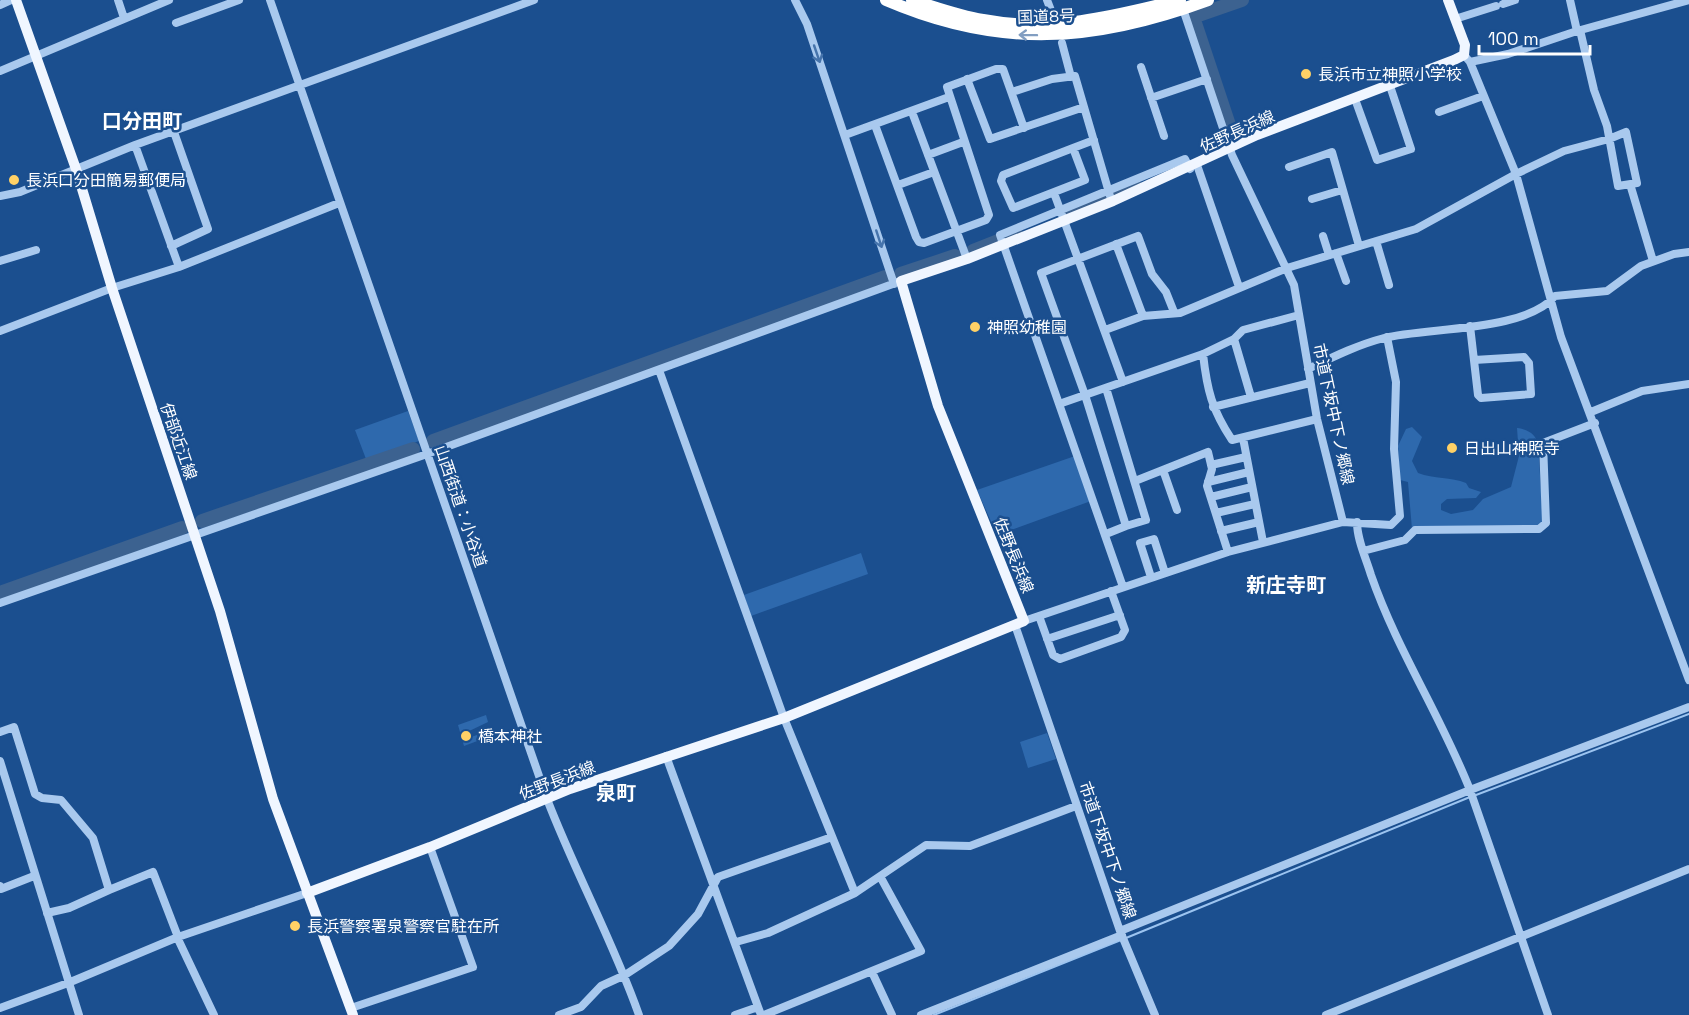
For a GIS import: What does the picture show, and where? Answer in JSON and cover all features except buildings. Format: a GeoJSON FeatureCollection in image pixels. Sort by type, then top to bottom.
{"type":"FeatureCollection","features":[{"type":"Feature","properties":{"kind":"highway","name":"国道8号"},"geometry":{"type":"LineString","coordinates":[[886,0],[951,24],[1017,35],[1048,35],[1100,30],[1181,3]]}},
{"type":"Feature","properties":{"kind":"highway","name":"国道8号"},"geometry":{"type":"LineString","coordinates":[[912,0],[986,21],[1051,24],[1117,16],[1208,0]]}},
{"type":"Feature","properties":{"kind":"main road","name":"伊部近江線"},"geometry":{"type":"LineString","coordinates":[[14,0],[76,169],[112,288],[235,657],[273,799],[307,893]]}},
{"type":"Feature","properties":{"kind":"main road"},"geometry":{"type":"LineString","coordinates":[[1448,0],[1465,45],[1467,58]]}},
{"type":"Feature","properties":{"kind":"main road","name":"佐野長浜線"},"geometry":{"type":"LineString","coordinates":[[307,893],[430,847],[547,799],[666,756],[784,718],[1020,623],[938,406],[898,282],[967,259],[1002,241],[1230,148],[1467,58]]}},
{"type":"Feature","properties":{"kind":"main road"},"geometry":{"type":"LineString","coordinates":[[307,893],[352,1012]]}},
{"type":"Feature","properties":{"kind":"street"},"geometry":{"type":"LineString","coordinates":[[0,5],[14,0]]}},
{"type":"Feature","properties":{"kind":"street"},"geometry":{"type":"LineString","coordinates":[[118,0],[124,18]]}},
{"type":"Feature","properties":{"kind":"street"},"geometry":{"type":"LineString","coordinates":[[0,71],[169,0]]}},
{"type":"Feature","properties":{"kind":"street"},"geometry":{"type":"LineString","coordinates":[[176,23],[239,0]]}},
{"type":"Feature","properties":{"kind":"street","name":"山西街道：小谷道"},"geometry":{"type":"LineString","coordinates":[[270,0],[547,799],[625,975],[639,1015]]}},
{"type":"Feature","properties":{"kind":"street"},"geometry":{"type":"LineString","coordinates":[[0,196],[20,192],[135,146],[534,0]]}},
{"type":"Feature","properties":{"kind":"street"},"geometry":{"type":"LineString","coordinates":[[0,603],[427,454],[898,282],[807,24],[795,0]]}},
{"type":"Feature","properties":{"kind":"street"},"geometry":{"type":"LineString","coordinates":[[1047,0],[1052,14]]}},
{"type":"Feature","properties":{"kind":"street"},"geometry":{"type":"LineString","coordinates":[[1455,19],[1515,0]]}},
{"type":"Feature","properties":{"kind":"street"},"geometry":{"type":"LineString","coordinates":[[1105,330],[1143,316],[1180,313],[1287,268],[1431,222],[1516,174],[1564,151],[1609,140],[1626,132],[1637,183],[1618,186],[1609,140],[1570,0]]}},
{"type":"Feature","properties":{"kind":"street"},"geometry":{"type":"LineString","coordinates":[[1689,0],[1578,31],[1508,54],[1467,58],[1516,174],[1551,301],[1689,680]]}},
{"type":"Feature","properties":{"kind":"street","name":"市道下坂中下ノ郷線"},"geometry":{"type":"LineString","coordinates":[[1181,3],[1230,148],[1287,268],[1299,315],[1317,419],[1343,522]]}},
{"type":"Feature","properties":{"kind":"street"},"geometry":{"type":"LineString","coordinates":[[1062,43],[1071,77]]}},
{"type":"Feature","properties":{"kind":"street"},"geometry":{"type":"LineString","coordinates":[[1141,67],[1164,136]]}},
{"type":"Feature","properties":{"kind":"street"},"geometry":{"type":"LineString","coordinates":[[875,125],[919,242],[924,243],[986,220],[989,215],[963,142],[947,87],[1000,68],[1005,72],[1024,128]]}},
{"type":"Feature","properties":{"kind":"street"},"geometry":{"type":"LineString","coordinates":[[1012,92],[1052,78],[1075,76],[1111,197]]}},
{"type":"Feature","properties":{"kind":"street"},"geometry":{"type":"LineString","coordinates":[[967,79],[990,139],[1084,107]]}},
{"type":"Feature","properties":{"kind":"street"},"geometry":{"type":"LineString","coordinates":[[1151,98],[1207,79]]}},
{"type":"Feature","properties":{"kind":"street"},"geometry":{"type":"LineString","coordinates":[[1355,99],[1377,160],[1411,149],[1390,86]]}},
{"type":"Feature","properties":{"kind":"street"},"geometry":{"type":"LineString","coordinates":[[1439,112],[1484,96]]}},
{"type":"Feature","properties":{"kind":"street"},"geometry":{"type":"LineString","coordinates":[[846,135],[949,97]]}},
{"type":"Feature","properties":{"kind":"street"},"geometry":{"type":"LineString","coordinates":[[912,111],[967,259]]}},
{"type":"Feature","properties":{"kind":"street"},"geometry":{"type":"LineString","coordinates":[[171,246],[208,229],[174,132]]}},
{"type":"Feature","properties":{"kind":"street"},"geometry":{"type":"LineString","coordinates":[[1073,147],[1085,180],[1012,208],[1001,176],[1073,147],[1094,140]]}},
{"type":"Feature","properties":{"kind":"street"},"geometry":{"type":"LineString","coordinates":[[928,155],[963,142]]}},
{"type":"Feature","properties":{"kind":"street"},"geometry":{"type":"LineString","coordinates":[[135,146],[179,267]]}},
{"type":"Feature","properties":{"kind":"street"},"geometry":{"type":"LineString","coordinates":[[1289,167],[1332,152],[1359,246]]}},
{"type":"Feature","properties":{"kind":"street"},"geometry":{"type":"LineString","coordinates":[[1190,165],[1239,287]]}},
{"type":"Feature","properties":{"kind":"street"},"geometry":{"type":"LineString","coordinates":[[898,185],[934,172]]}},
{"type":"Feature","properties":{"kind":"street"},"geometry":{"type":"LineString","coordinates":[[1630,184],[1653,261]]}},
{"type":"Feature","properties":{"kind":"street"},"geometry":{"type":"LineString","coordinates":[[1312,199],[1342,190]]}},
{"type":"Feature","properties":{"kind":"street"},"geometry":{"type":"LineString","coordinates":[[1054,193],[1124,382]]}},
{"type":"Feature","properties":{"kind":"street"},"geometry":{"type":"LineString","coordinates":[[0,332],[112,288],[179,267],[339,202]]}},
{"type":"Feature","properties":{"kind":"street"},"geometry":{"type":"LineString","coordinates":[[1126,526],[1085,395],[1041,273],[1138,236],[1152,274],[1166,292],[1174,312]]}},
{"type":"Feature","properties":{"kind":"street"},"geometry":{"type":"LineString","coordinates":[[1323,236],[1346,281]]}},
{"type":"Feature","properties":{"kind":"street"},"geometry":{"type":"LineString","coordinates":[[1002,241],[1124,587]]}},
{"type":"Feature","properties":{"kind":"street"},"geometry":{"type":"LineString","coordinates":[[1376,241],[1389,285]]}},
{"type":"Feature","properties":{"kind":"street"},"geometry":{"type":"LineString","coordinates":[[1116,244],[1143,316]]}},
{"type":"Feature","properties":{"kind":"street"},"geometry":{"type":"LineString","coordinates":[[0,261],[36,250]]}},
{"type":"Feature","properties":{"kind":"street"},"geometry":{"type":"LineString","coordinates":[[1308,369],[1343,352],[1387,337],[1470,327],[1529,314],[1551,301],[1555,296],[1607,291],[1653,261],[1689,252]]}},
{"type":"Feature","properties":{"kind":"street"},"geometry":{"type":"LineString","coordinates":[[1059,404],[1203,354],[1234,339],[1243,330],[1299,315]]}},
{"type":"Feature","properties":{"kind":"street"},"geometry":{"type":"LineString","coordinates":[[1470,327],[1478,395],[1481,398],[1527,397],[1531,394],[1529,363],[1524,357],[1474,360]]}},
{"type":"Feature","properties":{"kind":"street"},"geometry":{"type":"LineString","coordinates":[[1020,623],[1151,577],[1263,542],[1343,522],[1391,525],[1400,516],[1394,449],[1396,382],[1387,337]]}},
{"type":"Feature","properties":{"kind":"street"},"geometry":{"type":"LineString","coordinates":[[1234,339],[1251,397]]}},
{"type":"Feature","properties":{"kind":"street"},"geometry":{"type":"LineString","coordinates":[[1203,354],[1206,388],[1213,407],[1232,440],[1317,419]]}},
{"type":"Feature","properties":{"kind":"street"},"geometry":{"type":"LineString","coordinates":[[659,370],[784,718],[855,893]]}},
{"type":"Feature","properties":{"kind":"street"},"geometry":{"type":"LineString","coordinates":[[1213,407],[1310,383]]}},
{"type":"Feature","properties":{"kind":"street"},"geometry":{"type":"LineString","coordinates":[[1591,412],[1642,391],[1689,384]]}},
{"type":"Feature","properties":{"kind":"street"},"geometry":{"type":"LineString","coordinates":[[1106,388],[1146,520],[1106,534]]}},
{"type":"Feature","properties":{"kind":"street"},"geometry":{"type":"LineString","coordinates":[[1363,551],[1405,540],[1414,530],[1539,529],[1545,523],[1543,444],[1595,423]]}},
{"type":"Feature","properties":{"kind":"street"},"geometry":{"type":"LineString","coordinates":[[1243,438],[1263,542]]}},
{"type":"Feature","properties":{"kind":"street"},"geometry":{"type":"LineString","coordinates":[[1135,481],[1208,453],[1211,465],[1208,482],[1211,497],[1228,552]]}},
{"type":"Feature","properties":{"kind":"street"},"geometry":{"type":"LineString","coordinates":[[1211,465],[1246,457]]}},
{"type":"Feature","properties":{"kind":"street"},"geometry":{"type":"LineString","coordinates":[[1163,470],[1177,510]]}},
{"type":"Feature","properties":{"kind":"street"},"geometry":{"type":"LineString","coordinates":[[1208,482],[1249,472]]}},
{"type":"Feature","properties":{"kind":"street"},"geometry":{"type":"LineString","coordinates":[[1211,497],[1252,488]]}},
{"type":"Feature","properties":{"kind":"street"},"geometry":{"type":"LineString","coordinates":[[1216,513],[1255,504]]}},
{"type":"Feature","properties":{"kind":"street"},"geometry":{"type":"LineString","coordinates":[[1221,531],[1258,522]]}},
{"type":"Feature","properties":{"kind":"street"},"geometry":{"type":"LineString","coordinates":[[1357,522],[1363,551],[1389,624],[1457,755],[1548,1015]]}},
{"type":"Feature","properties":{"kind":"street"},"geometry":{"type":"LineString","coordinates":[[1151,577],[1140,543],[1154,539],[1165,573]]}},
{"type":"Feature","properties":{"kind":"street"},"geometry":{"type":"LineString","coordinates":[[1039,616],[1053,655],[1060,659],[1093,648],[1121,637],[1125,630],[1111,591]]}},
{"type":"Feature","properties":{"kind":"street"},"geometry":{"type":"LineString","coordinates":[[1047,639],[1120,615]]}},
{"type":"Feature","properties":{"kind":"street","name":"市道下坂中下ノ郷線"},"geometry":{"type":"LineString","coordinates":[[1020,623],[1076,807],[1123,937],[1155,1015]]}},
{"type":"Feature","properties":{"kind":"street"},"geometry":{"type":"LineString","coordinates":[[921,1015],[1123,937],[1689,707]]}},
{"type":"Feature","properties":{"kind":"street"},"geometry":{"type":"LineString","coordinates":[[0,732],[14,727],[35,794],[42,798],[61,800],[93,838],[109,890]]}},
{"type":"Feature","properties":{"kind":"street"},"geometry":{"type":"LineString","coordinates":[[666,756],[761,1013]]}},
{"type":"Feature","properties":{"kind":"street"},"geometry":{"type":"LineString","coordinates":[[0,762],[79,1015]]}},
{"type":"Feature","properties":{"kind":"street"},"geometry":{"type":"LineString","coordinates":[[736,942],[768,933],[855,893],[881,878],[926,845],[970,846],[1076,807]]}},
{"type":"Feature","properties":{"kind":"street"},"geometry":{"type":"LineString","coordinates":[[559,1015],[581,1007],[601,986],[625,975],[669,946],[698,914],[718,877],[832,837]]}},
{"type":"Feature","properties":{"kind":"street"},"geometry":{"type":"LineString","coordinates":[[352,1012],[473,967],[430,847]]}},
{"type":"Feature","properties":{"kind":"street"},"geometry":{"type":"LineString","coordinates":[[1326,1015],[1689,869]]}},
{"type":"Feature","properties":{"kind":"street"},"geometry":{"type":"LineString","coordinates":[[47,914],[69,908],[153,872],[178,937],[214,1015]]}},
{"type":"Feature","properties":{"kind":"street"},"geometry":{"type":"LineString","coordinates":[[0,888],[34,876]]}},
{"type":"Feature","properties":{"kind":"street"},"geometry":{"type":"LineString","coordinates":[[735,1015],[761,1013],[872,972],[921,951],[881,878]]}},
{"type":"Feature","properties":{"kind":"street"},"geometry":{"type":"LineString","coordinates":[[0,1008],[68,983],[178,937],[307,893]]}},
{"type":"Feature","properties":{"kind":"street"},"geometry":{"type":"LineString","coordinates":[[872,972],[892,1015]]}},
{"type":"Feature","properties":{"kind":"shaded area"},"geometry":{"type":"Polygon","coordinates":[[[408,411],[419,441],[366,459],[355,430],[408,411]]]}},
{"type":"Feature","properties":{"kind":"shaded area"},"geometry":{"type":"Polygon","coordinates":[[[1412,427],[1422,437],[1412,461],[1418,473],[1460,481],[1466,483],[1469,488],[1481,492],[1476,498],[1447,499],[1441,504],[1441,510],[1451,514],[1473,510],[1483,499],[1511,487],[1519,456],[1517,428],[1530,433],[1538,444],[1543,522],[1539,527],[1412,529],[1408,482],[1400,480],[1398,446],[1406,429],[1412,427]]]}},
{"type":"Feature","properties":{"kind":"shaded area"},"geometry":{"type":"Polygon","coordinates":[[[1075,456],[1091,501],[997,535],[977,490],[1075,456]]]}},
{"type":"Feature","properties":{"kind":"shaded area"},"geometry":{"type":"Polygon","coordinates":[[[861,553],[868,574],[751,616],[744,595],[861,553]]]}},
{"type":"Feature","properties":{"kind":"shaded area"},"geometry":{"type":"Polygon","coordinates":[[[486,715],[488,722],[463,734],[465,739],[477,735],[480,740],[464,746],[458,725],[486,715]]]}},
{"type":"Feature","properties":{"kind":"shaded area"},"geometry":{"type":"Polygon","coordinates":[[[1047,733],[1056,759],[1028,768],[1020,742],[1047,733]]]}},
{"type":"Feature","properties":{"kind":"waterway"},"geometry":{"type":"LineString","coordinates":[[1233,137],[1194,20],[1196,16],[1242,0]]}},
{"type":"Feature","properties":{"kind":"waterway"},"geometry":{"type":"LineString","coordinates":[[1070,212],[1135,186]]}},
{"type":"Feature","properties":{"kind":"waterway"},"geometry":{"type":"LineString","coordinates":[[973,251],[1016,234]]}},
{"type":"Feature","properties":{"kind":"waterway"},"geometry":{"type":"LineString","coordinates":[[901,274],[955,256]]}},
{"type":"Feature","properties":{"kind":"waterway"},"geometry":{"type":"LineString","coordinates":[[433,441],[885,277]]}},
{"type":"Feature","properties":{"kind":"waterway"},"geometry":{"type":"LineString","coordinates":[[202,521],[413,449]]}},
{"type":"Feature","properties":{"kind":"waterway"},"geometry":{"type":"LineString","coordinates":[[0,593],[182,528]]}},
{"type":"Feature","properties":{"kind":"waterway"},"geometry":{"type":"LineString","coordinates":[[1476,795],[1689,714]]}},
{"type":"Feature","properties":{"kind":"waterway"},"geometry":{"type":"LineString","coordinates":[[1126,938],[1470,797]]}},
{"type":"Feature","properties":{"kind":"waterway"},"geometry":{"type":"LineString","coordinates":[[934,1015],[1121,940]]}},
{"type":"Feature","properties":{"kind":"place","name":"長浜市立神照小学校"},"geometry":{"type":"Point","coordinates":[1306,74]}},
{"type":"Feature","properties":{"kind":"place","name":"長浜口分田簡易郵便局"},"geometry":{"type":"Point","coordinates":[14,180]}},
{"type":"Feature","properties":{"kind":"place","name":"神照幼稚園"},"geometry":{"type":"Point","coordinates":[975,327]}},
{"type":"Feature","properties":{"kind":"place","name":"日出山神照寺"},"geometry":{"type":"Point","coordinates":[1452,448]}},
{"type":"Feature","properties":{"kind":"place","name":"橋本神社"},"geometry":{"type":"Point","coordinates":[466,736]}},
{"type":"Feature","properties":{"kind":"place","name":"長浜警察署泉警察官駐在所"},"geometry":{"type":"Point","coordinates":[295,926]}},
{"type":"Feature","properties":{"kind":"district","name":"口分田町"},"geometry":{"type":"Point","coordinates":[142,121]}},
{"type":"Feature","properties":{"kind":"district","name":"新庄寺町"},"geometry":{"type":"Point","coordinates":[1286,585]}},
{"type":"Feature","properties":{"kind":"district","name":"泉町"},"geometry":{"type":"Point","coordinates":[616,793]}}]}
